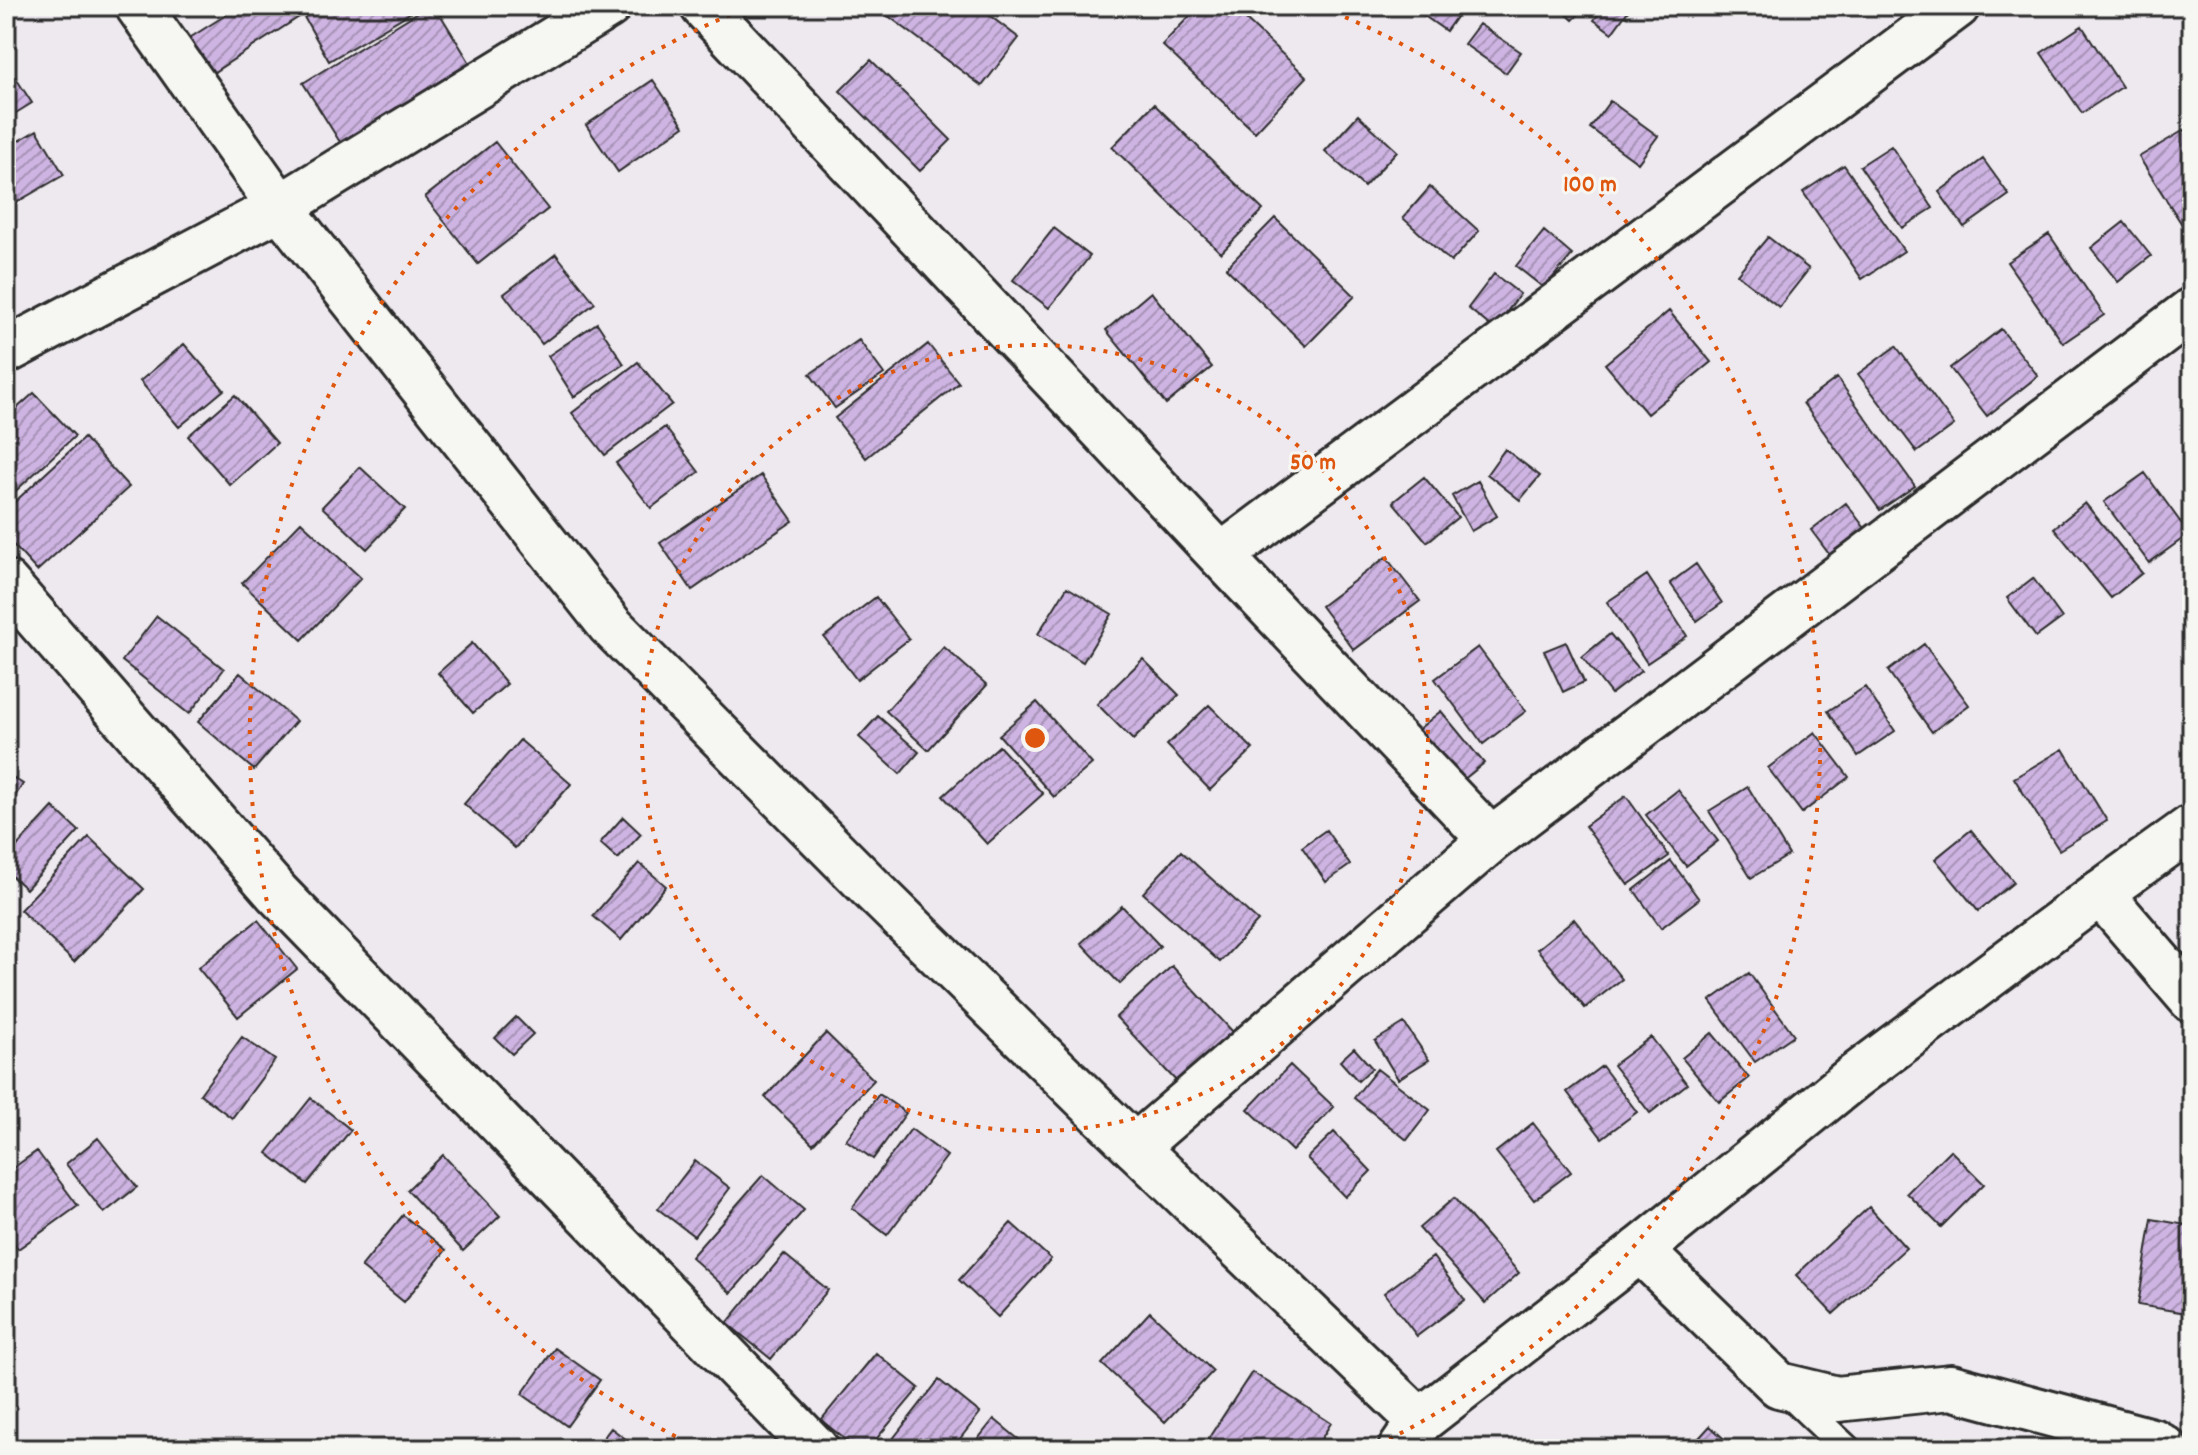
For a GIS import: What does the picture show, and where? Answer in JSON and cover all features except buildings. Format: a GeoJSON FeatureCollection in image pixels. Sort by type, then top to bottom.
{"type":"FeatureCollection","features":[{"type":"Feature","properties":{"kind":"street"},"geometry":{"type":"LineString","coordinates":[[138,6],[280,207],[610,625],[871,888],[1135,1147],[1411,1435],[1854,1077],[2192,827]]}},
{"type":"Feature","properties":{"kind":"street"},"geometry":{"type":"LineString","coordinates":[[6,351],[280,207],[608,6]]}},
{"type":"Feature","properties":{"kind":"street"},"geometry":{"type":"LineString","coordinates":[[703,6],[1491,840]]}},
{"type":"Feature","properties":{"kind":"street"},"geometry":{"type":"LineString","coordinates":[[1221,556],[1957,6]]}},
{"type":"Feature","properties":{"kind":"street"},"geometry":{"type":"LineString","coordinates":[[1135,1147],[1491,840],[2192,310]]}},
{"type":"Feature","properties":{"kind":"street"},"geometry":{"type":"LineString","coordinates":[[6,583],[277,893],[816,1449]]}},
{"type":"Feature","properties":{"kind":"street"},"geometry":{"type":"LineString","coordinates":[[2100,893],[2192,1000]]}},
{"type":"Feature","properties":{"kind":"street"},"geometry":{"type":"LineString","coordinates":[[1640,1250],[1779,1385],[1837,1399],[1951,1387],[2155,1442],[2165,1449]]}},
{"type":"Feature","properties":{"kind":"lane"},"geometry":{"type":"LineString","coordinates":[[1779,1385],[1847,1449]]}}]}
